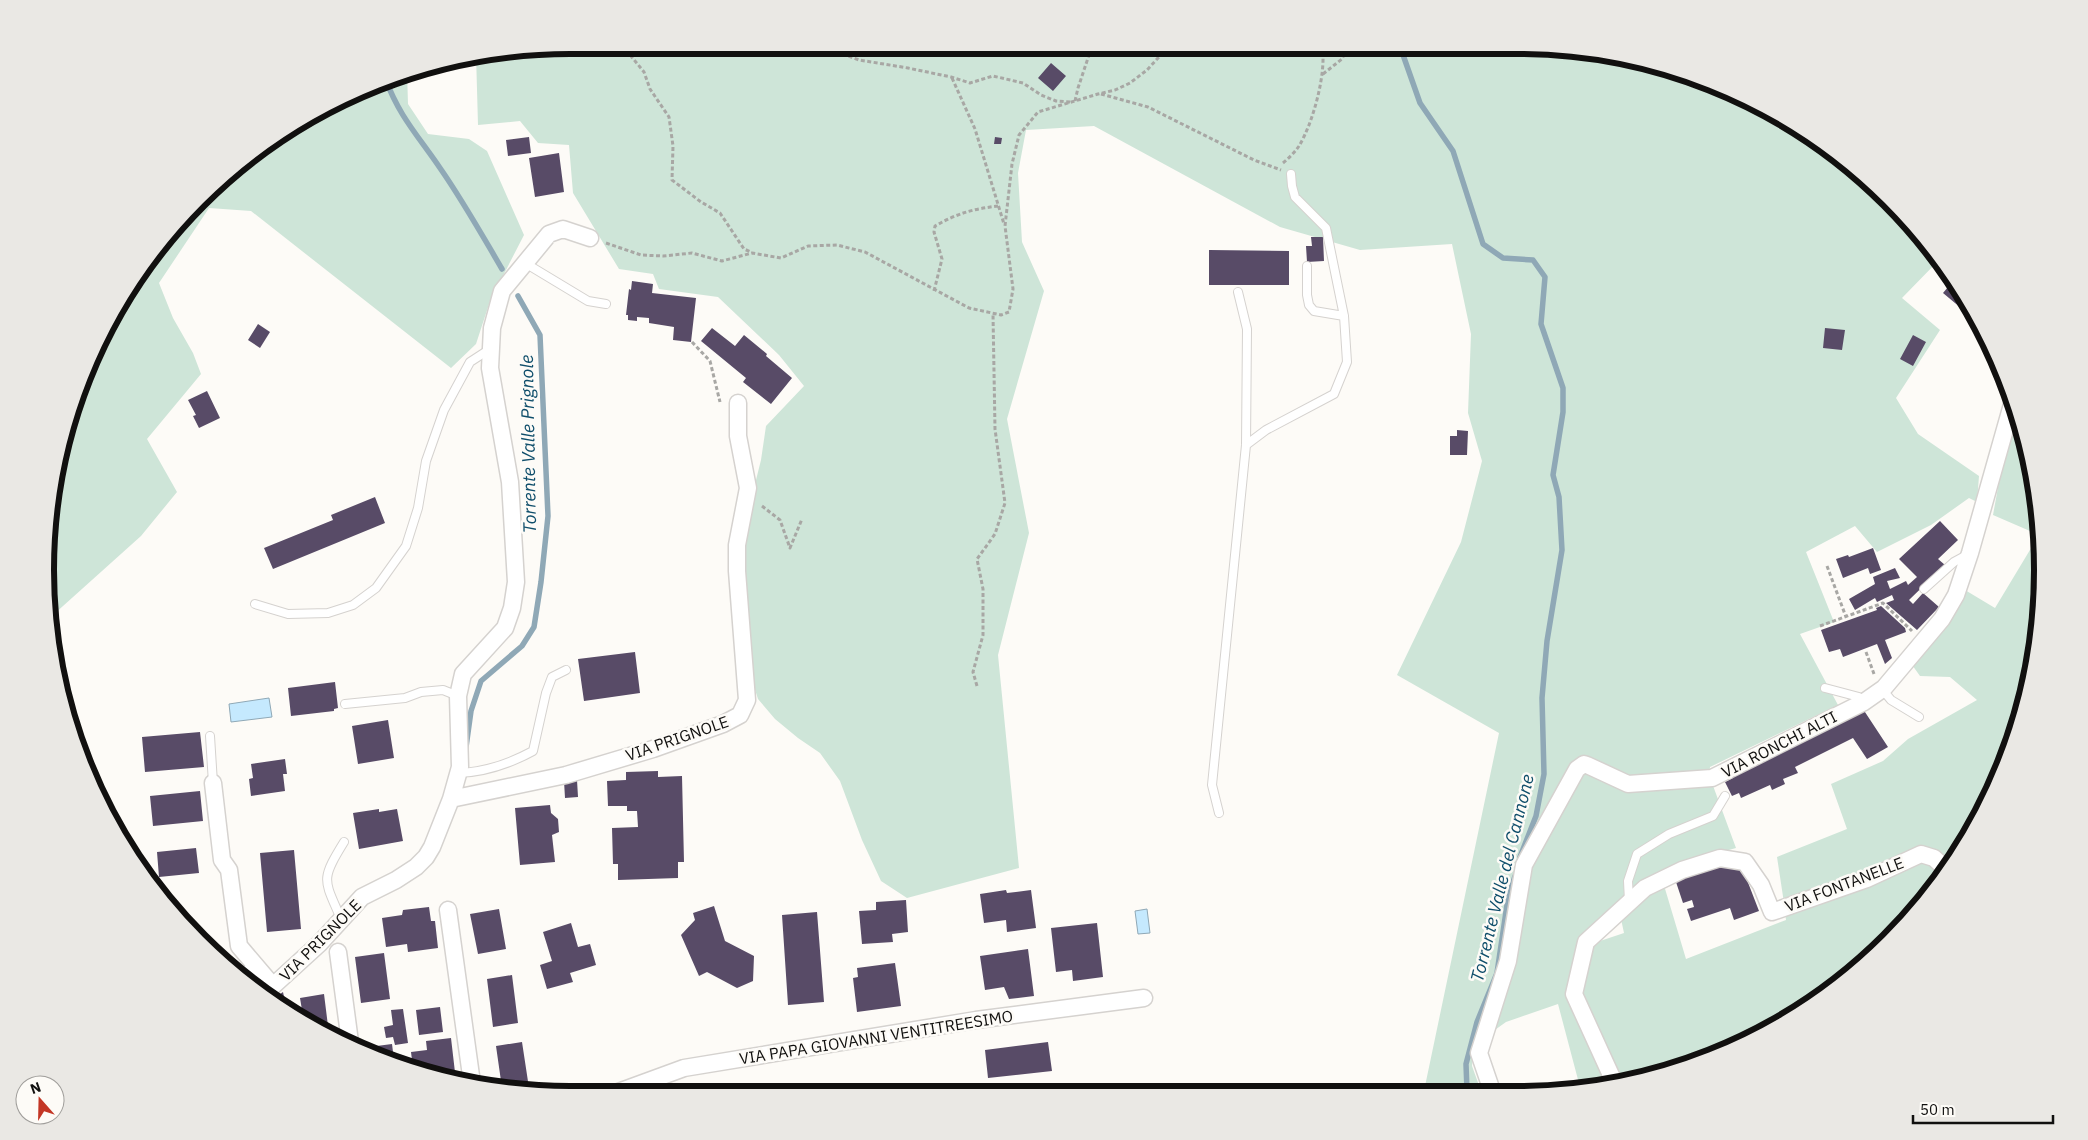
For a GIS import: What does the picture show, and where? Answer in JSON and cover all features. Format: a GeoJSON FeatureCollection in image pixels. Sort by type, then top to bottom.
{"type":"FeatureCollection","features":[{"type":"Feature","properties":{"kind":"street","name":"VIA PRIGNOLE"},"geometry":{"type":"LineString","coordinates":[[269,989],[319,944],[362,898],[396,880],[416,867],[426,857],[451,799],[460,767],[458,696],[462,674],[505,628],[512,608],[516,582],[510,482],[490,368],[492,328],[502,291],[549,234],[563,230],[590,238]]}},
{"type":"Feature","properties":{"kind":"street","name":"VIA PRIGNOLE"},"geometry":{"type":"LineString","coordinates":[[451,799],[566,775],[653,749],[723,724],[740,715],[747,700],[737,571],[737,545],[748,488],[738,436],[738,403]]}},
{"type":"Feature","properties":{"kind":"street","name":"VIA RONCHI ALTI"},"geometry":{"type":"LineString","coordinates":[[1490,1086],[1479,1053],[1508,960],[1524,865],[1577,769],[1584,764],[1628,784],[1712,778],[1864,702],[1879,684],[1923,642],[1942,619],[1956,595],[1974,555],[2011,416]]}},
{"type":"Feature","properties":{"kind":"street"},"geometry":{"type":"LineString","coordinates":[[213,784],[222,860],[229,870],[239,946],[250,968],[265,986]]}},
{"type":"Feature","properties":{"kind":"street","name":"VIA FONTANELLE"},"geometry":{"type":"LineString","coordinates":[[1612,1077],[1574,994],[1586,942],[1645,888],[1682,870],[1720,858],[1745,862],[1761,885],[1772,912],[1867,879],[1921,854],[1934,858],[1941,865]]}},
{"type":"Feature","properties":{"kind":"street"},"geometry":{"type":"LineString","coordinates":[[448,910],[471,1076]]}},
{"type":"Feature","properties":{"kind":"street"},"geometry":{"type":"LineString","coordinates":[[338,952],[349,1036]]}},
{"type":"Feature","properties":{"kind":"street","name":"VIA PAPA GIOVANNI VENTITREESIMO"},"geometry":{"type":"LineString","coordinates":[[635,1086],[684,1068],[976,1020],[1144,998]]}},
{"type":"Feature","properties":{"kind":"lane"},"geometry":{"type":"LineString","coordinates":[[1246,445],[1266,430],[1334,394],[1347,362],[1344,316],[1326,228],[1296,197],[1292,186],[1291,174]]}},
{"type":"Feature","properties":{"kind":"lane"},"geometry":{"type":"LineString","coordinates":[[525,263],[588,301],[606,304]]}},
{"type":"Feature","properties":{"kind":"lane"},"geometry":{"type":"LineString","coordinates":[[1307,266],[1309,305],[1314,311],[1344,316]]}},
{"type":"Feature","properties":{"kind":"lane"},"geometry":{"type":"LineString","coordinates":[[1219,813],[1212,785],[1246,445],[1247,328],[1238,292]]}},
{"type":"Feature","properties":{"kind":"lane"},"geometry":{"type":"LineString","coordinates":[[255,604],[288,614],[328,613],[353,605],[376,588],[406,546],[418,508],[426,461],[444,410],[470,362],[490,349]]}},
{"type":"Feature","properties":{"kind":"lane"},"geometry":{"type":"LineString","coordinates":[[1924,589],[1954,562],[1974,555]]}},
{"type":"Feature","properties":{"kind":"lane"},"geometry":{"type":"LineString","coordinates":[[459,773],[513,762],[533,751],[546,693],[552,676],[566,670]]}},
{"type":"Feature","properties":{"kind":"lane"},"geometry":{"type":"LineString","coordinates":[[1879,684],[1891,700],[1919,717]]}},
{"type":"Feature","properties":{"kind":"lane"},"geometry":{"type":"LineString","coordinates":[[1825,688],[1859,697],[1864,702]]}},
{"type":"Feature","properties":{"kind":"lane"},"geometry":{"type":"LineString","coordinates":[[345,704],[405,698],[421,692],[443,690],[458,696]]}},
{"type":"Feature","properties":{"kind":"lane"},"geometry":{"type":"LineString","coordinates":[[210,736],[213,784]]}},
{"type":"Feature","properties":{"kind":"lane"},"geometry":{"type":"LineString","coordinates":[[1629,903],[1628,881],[1637,854],[1670,834],[1714,816],[1724,796]]}},
{"type":"Feature","properties":{"kind":"lane"},"geometry":{"type":"LineString","coordinates":[[341,919],[328,891],[326,879],[331,863],[344,842]]}},
{"type":"Feature","properties":{"kind":"path"},"geometry":{"type":"LineString","coordinates":[[629,54],[644,72],[650,89],[669,117],[673,146],[672,180],[701,202],[720,213],[744,249],[752,253],[781,258],[808,246],[837,245],[865,252],[934,291],[969,308],[1001,315],[1009,312],[1013,289],[1005,226],[975,129],[952,77]]}},
{"type":"Feature","properties":{"kind":"path"},"geometry":{"type":"LineString","coordinates":[[843,54],[859,60],[952,77],[970,83],[993,76],[1024,82],[1041,95],[1056,101],[1075,102]]}},
{"type":"Feature","properties":{"kind":"path"},"geometry":{"type":"LineString","coordinates":[[1075,102],[1089,54]]}},
{"type":"Feature","properties":{"kind":"path"},"geometry":{"type":"LineString","coordinates":[[1005,226],[1012,164],[1019,135],[1038,112],[1115,90],[1130,83],[1147,70],[1162,54]]}},
{"type":"Feature","properties":{"kind":"path"},"geometry":{"type":"LineString","coordinates":[[1098,94],[1148,107],[1254,160],[1277,168],[1298,147],[1307,130],[1322,75],[1325,59],[1324,54]]}},
{"type":"Feature","properties":{"kind":"path"},"geometry":{"type":"LineString","coordinates":[[1322,75],[1342,59],[1344,54]]}},
{"type":"Feature","properties":{"kind":"path"},"geometry":{"type":"LineString","coordinates":[[934,291],[942,259],[934,232],[935,226],[958,214],[975,209],[998,206]]}},
{"type":"Feature","properties":{"kind":"path"},"geometry":{"type":"LineString","coordinates":[[590,238],[641,255],[663,256],[692,253],[722,261],[752,253]]}},
{"type":"Feature","properties":{"kind":"path"},"geometry":{"type":"LineString","coordinates":[[977,686],[973,672],[983,635],[983,589],[977,559],[995,534],[1005,503],[995,429],[993,314]]}},
{"type":"Feature","properties":{"kind":"path"},"geometry":{"type":"LineString","coordinates":[[692,342],[710,361],[720,404]]}},
{"type":"Feature","properties":{"kind":"path"},"geometry":{"type":"LineString","coordinates":[[748,488],[758,503],[780,520],[790,548],[802,519]]}},
{"type":"Feature","properties":{"kind":"path"},"geometry":{"type":"LineString","coordinates":[[1827,566],[1846,616]]}},
{"type":"Feature","properties":{"kind":"path"},"geometry":{"type":"LineString","coordinates":[[1820,626],[1883,603],[1923,642]]}},
{"type":"Feature","properties":{"kind":"path"},"geometry":{"type":"LineString","coordinates":[[1866,652],[1879,684]]}},
{"type":"Feature","properties":{"kind":"green space"},"geometry":{"type":"Polygon","coordinates":[[[1518,54],[1585,58],[1652,71],[1716,93],[1776,123],[1805,141],[1832,160],[1883,205],[1928,256],[1934,265],[1902,298],[1940,330],[1896,398],[1918,434],[1979,476],[1977,502],[1969,498],[1931,525],[1877,552],[1855,526],[1806,552],[1834,622],[1800,634],[1838,705],[1710,767],[1709,776],[1628,781],[1580,759],[1529,851],[1535,819],[1514,871],[1504,912],[1502,962],[1473,1051],[1472,1066],[1479,1086],[1425,1086],[1499,733],[1397,675],[1461,542],[1482,461],[1468,413],[1471,334],[1452,244],[1360,250],[1280,227],[1094,126],[1026,130],[1018,173],[1022,242],[1044,291],[1007,419],[1029,533],[998,655],[1019,868],[907,898],[881,881],[862,840],[840,781],[820,753],[775,719],[758,699],[750,674],[741,552],[749,508],[761,460],[766,426],[804,386],[779,355],[718,297],[659,289],[653,274],[619,269],[573,193],[569,145],[538,143],[520,121],[478,125],[476,63],[536,55],[1518,54]]]}},
{"type":"Feature","properties":{"kind":"green space"},"geometry":{"type":"Polygon","coordinates":[[[407,80],[408,104],[428,134],[469,139],[487,151],[524,235],[490,301],[476,344],[451,368],[251,211],[209,208],[159,283],[173,318],[193,353],[201,374],[147,439],[177,492],[141,536],[56,613],[55,536],[58,503],[71,436],[93,372],[123,312],[160,256],[182,230],[205,205],[256,160],[312,123],[342,107],[407,80]]]}},
{"type":"Feature","properties":{"kind":"green space"},"geometry":{"type":"Polygon","coordinates":[[[2011,417],[2024,469],[2033,532],[1993,515],[2011,417]]]}},
{"type":"Feature","properties":{"kind":"green space"},"geometry":{"type":"Polygon","coordinates":[[[2033,545],[2033,604],[2030,637],[2017,704],[1995,768],[1965,828],[1945,860],[1940,854],[1784,903],[1777,857],[1847,829],[1831,784],[1883,761],[1908,739],[1977,700],[1950,677],[1920,676],[1910,662],[1946,617],[1961,604],[1965,590],[1995,608],[2033,545]]]}},
{"type":"Feature","properties":{"kind":"green space"},"geometry":{"type":"Polygon","coordinates":[[[1584,769],[1627,787],[1712,783],[1736,848],[1686,862],[1581,942],[1573,981],[1609,1078],[1579,1083],[1558,1004],[1506,1022],[1492,1032],[1526,865],[1584,769]]]}},
{"type":"Feature","properties":{"kind":"green space"},"geometry":{"type":"Polygon","coordinates":[[[1920,860],[1931,860],[1939,868],[1928,884],[1883,935],[1832,980],[1805,999],[1776,1017],[1716,1047],[1652,1069],[1617,1076],[1599,1027],[1585,1005],[1581,989],[1594,943],[1624,933],[1621,919],[1663,882],[1686,959],[1786,920],[1785,912],[1920,860]]]}},
{"type":"Feature","properties":{"kind":"water"},"geometry":{"type":"Polygon","coordinates":[[[269,698],[272,717],[231,722],[229,704],[269,698]]]}},
{"type":"Feature","properties":{"kind":"water"},"geometry":{"type":"Polygon","coordinates":[[[1147,909],[1150,933],[1138,934],[1135,911],[1147,909]]]}},
{"type":"Feature","properties":{"kind":"building"},"geometry":{"type":"Polygon","coordinates":[[[1051,63],[1066,76],[1053,91],[1038,78],[1051,63]]]}},
{"type":"Feature","properties":{"kind":"building"},"geometry":{"type":"Polygon","coordinates":[[[529,137],[531,153],[508,156],[506,140],[529,137]]]}},
{"type":"Feature","properties":{"kind":"building"},"geometry":{"type":"Polygon","coordinates":[[[995,137],[1002,138],[1001,144],[994,144],[995,137]]]}},
{"type":"Feature","properties":{"kind":"building"},"geometry":{"type":"Polygon","coordinates":[[[559,153],[564,192],[535,197],[529,158],[559,153]]]}},
{"type":"Feature","properties":{"kind":"building"},"geometry":{"type":"Polygon","coordinates":[[[1311,237],[1323,237],[1324,261],[1307,262],[1306,246],[1312,246],[1311,237]]]}},
{"type":"Feature","properties":{"kind":"building"},"geometry":{"type":"Polygon","coordinates":[[[1209,250],[1289,251],[1289,285],[1209,285],[1209,250]]]}},
{"type":"Feature","properties":{"kind":"building"},"geometry":{"type":"Polygon","coordinates":[[[632,281],[653,284],[652,293],[696,298],[691,342],[673,340],[674,327],[649,323],[649,318],[637,317],[637,321],[628,320],[628,315],[626,315],[629,289],[631,290],[632,281]]]}},
{"type":"Feature","properties":{"kind":"building"},"geometry":{"type":"Polygon","coordinates":[[[1949,286],[1964,311],[1943,293],[1949,286]]]}},
{"type":"Feature","properties":{"kind":"building"},"geometry":{"type":"Polygon","coordinates":[[[258,324],[270,332],[260,348],[248,340],[258,324]]]}},
{"type":"Feature","properties":{"kind":"building"},"geometry":{"type":"Polygon","coordinates":[[[712,328],[735,346],[744,335],[792,378],[771,404],[743,382],[746,378],[701,341],[712,328]]]}},
{"type":"Feature","properties":{"kind":"building"},"geometry":{"type":"Polygon","coordinates":[[[1825,328],[1845,330],[1842,350],[1823,348],[1825,328]]]}},
{"type":"Feature","properties":{"kind":"building"},"geometry":{"type":"Polygon","coordinates":[[[1913,335],[1926,342],[1913,366],[1900,359],[1913,335]]]}},
{"type":"Feature","properties":{"kind":"building"},"geometry":{"type":"Polygon","coordinates":[[[207,391],[220,418],[199,428],[193,416],[196,415],[188,400],[207,391]]]}},
{"type":"Feature","properties":{"kind":"building"},"geometry":{"type":"Polygon","coordinates":[[[1457,430],[1468,431],[1467,455],[1450,455],[1450,436],[1457,436],[1457,430]]]}},
{"type":"Feature","properties":{"kind":"building"},"geometry":{"type":"Polygon","coordinates":[[[375,497],[385,523],[273,569],[264,548],[333,520],[331,515],[375,497]]]}},
{"type":"Feature","properties":{"kind":"building"},"geometry":{"type":"Polygon","coordinates":[[[1940,521],[1958,540],[1938,559],[1945,565],[1909,600],[1913,604],[1923,593],[1939,607],[1917,630],[1886,603],[1894,600],[1892,595],[1877,602],[1875,598],[1855,610],[1849,599],[1875,584],[1873,577],[1895,568],[1900,578],[1887,581],[1890,589],[1906,581],[1908,585],[1917,577],[1899,559],[1940,521]]]}},
{"type":"Feature","properties":{"kind":"building"},"geometry":{"type":"Polygon","coordinates":[[[1873,548],[1881,570],[1870,574],[1868,568],[1843,578],[1836,559],[1848,555],[1849,557],[1873,548]]]}},
{"type":"Feature","properties":{"kind":"building"},"geometry":{"type":"Polygon","coordinates":[[[1881,606],[1905,628],[1906,632],[1885,640],[1892,658],[1885,664],[1877,644],[1843,657],[1840,649],[1829,652],[1821,630],[1877,610],[1876,608],[1881,606]]]}},
{"type":"Feature","properties":{"kind":"building"},"geometry":{"type":"Polygon","coordinates":[[[635,652],[640,693],[584,701],[578,659],[635,652]]]}},
{"type":"Feature","properties":{"kind":"building"},"geometry":{"type":"Polygon","coordinates":[[[335,682],[338,708],[334,709],[334,711],[291,716],[288,688],[335,682]]]}},
{"type":"Feature","properties":{"kind":"building"},"geometry":{"type":"Polygon","coordinates":[[[1861,706],[1888,747],[1867,759],[1853,738],[1795,767],[1798,773],[1783,779],[1785,784],[1772,790],[1770,785],[1741,798],[1739,793],[1732,796],[1725,782],[1733,778],[1731,774],[1861,706]]]}},
{"type":"Feature","properties":{"kind":"building"},"geometry":{"type":"Polygon","coordinates":[[[388,720],[394,758],[358,764],[352,726],[388,720]]]}},
{"type":"Feature","properties":{"kind":"building"},"geometry":{"type":"Polygon","coordinates":[[[200,732],[204,767],[145,772],[142,737],[200,732]]]}},
{"type":"Feature","properties":{"kind":"building"},"geometry":{"type":"Polygon","coordinates":[[[285,759],[287,774],[283,774],[285,791],[251,796],[249,779],[253,778],[251,764],[285,759]]]}},
{"type":"Feature","properties":{"kind":"building"},"geometry":{"type":"Polygon","coordinates":[[[658,771],[658,777],[682,776],[684,862],[678,862],[678,878],[618,880],[618,864],[613,864],[612,828],[638,827],[637,811],[627,811],[627,806],[608,806],[607,781],[626,780],[626,772],[658,771]]]}},
{"type":"Feature","properties":{"kind":"building"},"geometry":{"type":"Polygon","coordinates":[[[577,780],[578,797],[565,798],[564,781],[577,780]]]}},
{"type":"Feature","properties":{"kind":"building"},"geometry":{"type":"Polygon","coordinates":[[[200,791],[203,821],[153,826],[150,796],[200,791]]]}},
{"type":"Feature","properties":{"kind":"building"},"geometry":{"type":"Polygon","coordinates":[[[550,805],[551,813],[558,819],[559,832],[552,835],[555,862],[520,865],[515,808],[550,805]]]}},
{"type":"Feature","properties":{"kind":"building"},"geometry":{"type":"Polygon","coordinates":[[[379,809],[379,812],[397,809],[403,841],[359,849],[353,813],[379,809]]]}},
{"type":"Feature","properties":{"kind":"building"},"geometry":{"type":"Polygon","coordinates":[[[196,848],[199,873],[159,877],[157,852],[196,848]]]}},
{"type":"Feature","properties":{"kind":"building"},"geometry":{"type":"Polygon","coordinates":[[[294,850],[301,929],[267,932],[260,853],[294,850]]]}},
{"type":"Feature","properties":{"kind":"building"},"geometry":{"type":"Polygon","coordinates":[[[1721,864],[1742,867],[1759,911],[1734,920],[1730,908],[1691,921],[1687,909],[1694,907],[1692,900],[1683,903],[1675,879],[1721,864]]]}},
{"type":"Feature","properties":{"kind":"building"},"geometry":{"type":"Polygon","coordinates":[[[1006,890],[1007,893],[1031,890],[1036,928],[1007,932],[1006,920],[984,923],[980,894],[1006,890]]]}},
{"type":"Feature","properties":{"kind":"building"},"geometry":{"type":"Polygon","coordinates":[[[906,900],[908,932],[892,934],[893,942],[862,944],[859,911],[876,910],[876,902],[906,900]]]}},
{"type":"Feature","properties":{"kind":"building"},"geometry":{"type":"Polygon","coordinates":[[[714,906],[725,941],[754,956],[753,981],[737,988],[707,972],[699,976],[681,935],[695,920],[693,913],[714,906]]]}},
{"type":"Feature","properties":{"kind":"building"},"geometry":{"type":"Polygon","coordinates":[[[429,907],[431,921],[435,921],[438,948],[408,952],[407,944],[386,947],[382,918],[402,915],[403,910],[429,907]]]}},
{"type":"Feature","properties":{"kind":"building"},"geometry":{"type":"Polygon","coordinates":[[[499,909],[506,949],[478,954],[470,914],[499,909]]]}},
{"type":"Feature","properties":{"kind":"building"},"geometry":{"type":"Polygon","coordinates":[[[817,912],[824,1002],[788,1005],[782,915],[817,912]]]}},
{"type":"Feature","properties":{"kind":"building"},"geometry":{"type":"Polygon","coordinates":[[[571,923],[578,947],[590,944],[596,965],[570,973],[573,982],[547,989],[540,965],[552,961],[543,932],[571,923]]]}},
{"type":"Feature","properties":{"kind":"building"},"geometry":{"type":"Polygon","coordinates":[[[1097,923],[1103,977],[1073,981],[1072,970],[1056,972],[1051,928],[1097,923]]]}},
{"type":"Feature","properties":{"kind":"building"},"geometry":{"type":"Polygon","coordinates":[[[1028,949],[1034,996],[1009,999],[1004,987],[985,990],[980,956],[1028,949]]]}},
{"type":"Feature","properties":{"kind":"building"},"geometry":{"type":"Polygon","coordinates":[[[384,953],[390,999],[361,1003],[355,957],[384,953]]]}},
{"type":"Feature","properties":{"kind":"building"},"geometry":{"type":"Polygon","coordinates":[[[895,963],[901,1006],[857,1012],[853,978],[858,977],[857,968],[895,963]]]}},
{"type":"Feature","properties":{"kind":"building"},"geometry":{"type":"Polygon","coordinates":[[[512,975],[518,1023],[493,1027],[487,979],[512,975]]]}},
{"type":"Feature","properties":{"kind":"building"},"geometry":{"type":"Polygon","coordinates":[[[283,992],[285,1000],[283,999],[278,995],[283,992]]]}},
{"type":"Feature","properties":{"kind":"building"},"geometry":{"type":"Polygon","coordinates":[[[324,994],[328,1026],[302,1011],[300,998],[324,994]]]}},
{"type":"Feature","properties":{"kind":"building"},"geometry":{"type":"Polygon","coordinates":[[[440,1007],[443,1032],[419,1035],[416,1010],[440,1007]]]}},
{"type":"Feature","properties":{"kind":"building"},"geometry":{"type":"Polygon","coordinates":[[[403,1009],[408,1043],[395,1045],[393,1037],[386,1038],[384,1027],[393,1025],[391,1010],[403,1009]]]}},
{"type":"Feature","properties":{"kind":"building"},"geometry":{"type":"Polygon","coordinates":[[[451,1038],[455,1073],[412,1062],[411,1052],[427,1050],[426,1041],[451,1038]]]}},
{"type":"Feature","properties":{"kind":"building"},"geometry":{"type":"Polygon","coordinates":[[[522,1042],[528,1084],[501,1082],[496,1046],[522,1042]]]}},
{"type":"Feature","properties":{"kind":"building"},"geometry":{"type":"Polygon","coordinates":[[[1048,1042],[1052,1071],[988,1078],[985,1050],[1048,1042]]]}},
{"type":"Feature","properties":{"kind":"building"},"geometry":{"type":"Polygon","coordinates":[[[392,1044],[393,1055],[372,1047],[392,1044]]]}},
{"type":"Feature","properties":{"kind":"building"},"geometry":{"type":"Polygon","coordinates":[[[409,1057],[409,1061],[404,1059],[401,1058],[409,1057]]]}},
{"type":"Feature","properties":{"kind":"waterway","name":"Torrente Valle del Cannone"},"geometry":{"type":"LineString","coordinates":[[1403,54],[1420,103],[1453,151],[1483,244],[1503,258],[1533,260],[1545,277],[1541,324],[1563,388],[1563,412],[1553,475],[1559,497],[1562,550],[1547,641],[1542,698],[1544,774],[1536,816],[1520,857]]}},
{"type":"Feature","properties":{"kind":"waterway","name":"Torrente Valle Prignole"},"geometry":{"type":"LineString","coordinates":[[389,87],[403,115],[457,193],[502,269]]}},
{"type":"Feature","properties":{"kind":"waterway","name":"Torrente Valle Prignole"},"geometry":{"type":"LineString","coordinates":[[466,747],[471,711],[481,681],[522,646],[534,627],[541,582],[548,516],[540,335],[518,296]]}},
{"type":"Feature","properties":{"kind":"waterway","name":"Torrente Valle del Cannone"},"geometry":{"type":"LineString","coordinates":[[1467,1086],[1466,1064],[1477,1022],[1497,973],[1508,898],[1515,876]]}}]}
